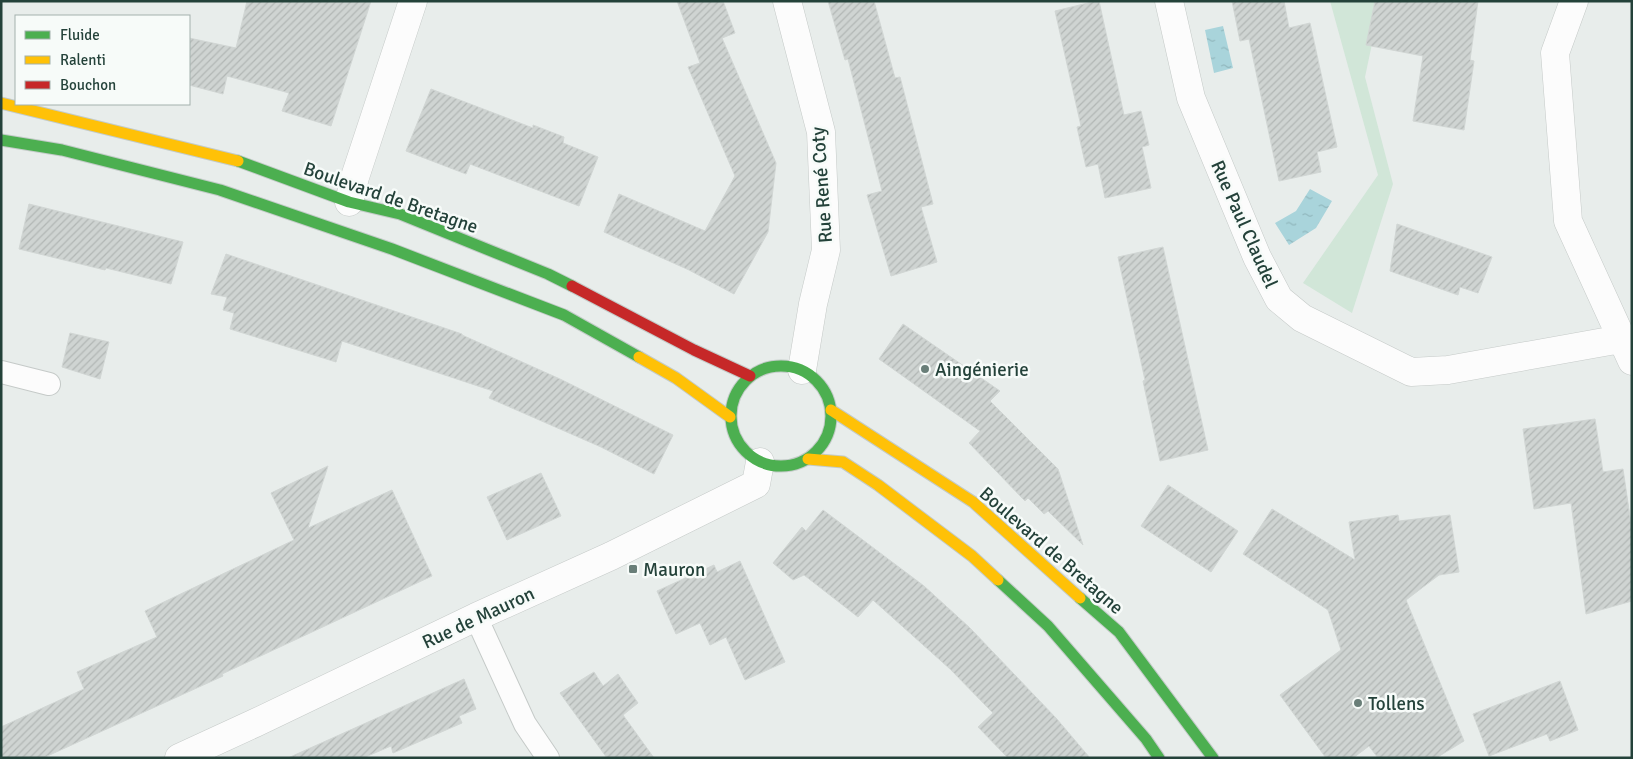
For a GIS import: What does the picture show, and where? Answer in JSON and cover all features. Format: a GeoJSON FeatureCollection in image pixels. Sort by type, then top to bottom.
{"type":"FeatureCollection","features":[{"type":"Feature","properties":{"kind":"main road","name":"Boulevard de Bretagne"},"geometry":{"type":"LineString","coordinates":[[1,103],[237,160],[349,202],[400,214],[548,274],[694,350],[750,376]]}},
{"type":"Feature","properties":{"kind":"main road"},"geometry":{"type":"LineString","coordinates":[[1,140],[62,150],[220,190],[392,249],[564,315],[676,378],[730,417]]}},
{"type":"Feature","properties":{"kind":"main road"},"geometry":{"type":"LineString","coordinates":[[775,366],[788,366],[802,370],[816,380],[826,394],[831,410],[826,438],[819,450],[793,465],[776,467],[760,462],[738,444],[732,431],[730,417],[733,401],[739,388],[750,376],[761,370],[775,366]]}},
{"type":"Feature","properties":{"kind":"main road","name":"Boulevard de Bretagne"},"geometry":{"type":"LineString","coordinates":[[831,410],[973,502],[1119,632],[1213,758]]}},
{"type":"Feature","properties":{"kind":"main road"},"geometry":{"type":"LineString","coordinates":[[808,458],[843,462],[878,485],[972,556],[1048,626],[1146,739],[1159,758]]}},
{"type":"Feature","properties":{"kind":"street"},"geometry":{"type":"LineString","coordinates":[[349,202],[355,177],[413,1]]}},
{"type":"Feature","properties":{"kind":"street","name":"Rue René Coty"},"geometry":{"type":"LineString","coordinates":[[787,1],[820,132],[826,250],[806,338],[802,370]]}},
{"type":"Feature","properties":{"kind":"street","name":"Rue Paul Claudel"},"geometry":{"type":"LineString","coordinates":[[1169,1],[1191,98],[1257,257],[1279,299],[1302,318],[1411,372],[1448,370],[1626,350]]}},
{"type":"Feature","properties":{"kind":"street"},"geometry":{"type":"LineString","coordinates":[[1574,1],[1555,53],[1568,221],[1626,350]]}},
{"type":"Feature","properties":{"kind":"street","name":"Rue de Mauron"},"geometry":{"type":"LineString","coordinates":[[179,758],[476,617],[611,556],[756,484],[760,462]]}},
{"type":"Feature","properties":{"kind":"lane"},"geometry":{"type":"LineString","coordinates":[[1,372],[50,384]]}},
{"type":"Feature","properties":{"kind":"lane"},"geometry":{"type":"LineString","coordinates":[[476,617],[525,724],[548,758]]}},
{"type":"Feature","properties":{"kind":"green space"},"geometry":{"type":"Polygon","coordinates":[[[1330,1],[1381,1],[1365,77],[1393,184],[1352,313],[1303,283],[1378,175],[1330,1]]]}},
{"type":"Feature","properties":{"kind":"water"},"geometry":{"type":"Polygon","coordinates":[[[1223,26],[1233,68],[1214,73],[1205,30],[1223,26]]]}},
{"type":"Feature","properties":{"kind":"water"},"geometry":{"type":"Polygon","coordinates":[[[1310,189],[1332,201],[1316,228],[1289,245],[1275,223],[1296,211],[1310,189]]]}},
{"type":"Feature","properties":{"kind":"building"},"geometry":{"type":"Polygon","coordinates":[[[247,1],[371,1],[331,126],[282,111],[289,93],[227,76],[223,94],[190,85],[190,38],[236,48],[247,1]]]}},
{"type":"Feature","properties":{"kind":"building"},"geometry":{"type":"Polygon","coordinates":[[[677,1],[723,1],[735,33],[722,38],[776,163],[768,232],[734,294],[689,270],[604,232],[619,194],[705,231],[735,176],[688,67],[700,63],[677,1]]]}},
{"type":"Feature","properties":{"kind":"building"},"geometry":{"type":"Polygon","coordinates":[[[828,1],[874,1],[895,78],[900,77],[933,204],[921,207],[937,262],[891,276],[867,195],[882,191],[848,59],[845,60],[828,1]]]}},
{"type":"Feature","properties":{"kind":"building"},"geometry":{"type":"Polygon","coordinates":[[[1099,1],[1124,115],[1141,111],[1149,145],[1142,147],[1151,188],[1105,198],[1098,164],[1086,167],[1077,127],[1081,126],[1055,11],[1099,1]]]}},
{"type":"Feature","properties":{"kind":"building"},"geometry":{"type":"Polygon","coordinates":[[[1232,1],[1284,1],[1289,28],[1310,23],[1337,147],[1317,152],[1321,172],[1279,181],[1249,39],[1240,41],[1232,1]]]}},
{"type":"Feature","properties":{"kind":"building"},"geometry":{"type":"Polygon","coordinates":[[[1375,1],[1478,1],[1470,60],[1474,61],[1464,130],[1413,121],[1423,56],[1366,45],[1375,1]]]}},
{"type":"Feature","properties":{"kind":"building"},"geometry":{"type":"Polygon","coordinates":[[[431,89],[533,128],[533,125],[564,137],[563,143],[598,157],[579,206],[470,164],[466,174],[406,151],[431,89]]]}},
{"type":"Feature","properties":{"kind":"building"},"geometry":{"type":"Polygon","coordinates":[[[29,204],[183,242],[171,284],[19,249],[29,204]]]}},
{"type":"Feature","properties":{"kind":"building"},"geometry":{"type":"Polygon","coordinates":[[[1397,224],[1492,257],[1478,293],[1460,287],[1458,295],[1390,271],[1397,224]]]}},
{"type":"Feature","properties":{"kind":"building"},"geometry":{"type":"Polygon","coordinates":[[[1163,247],[1208,450],[1160,461],[1143,381],[1145,380],[1118,257],[1163,247]]]}},
{"type":"Feature","properties":{"kind":"building"},"geometry":{"type":"Polygon","coordinates":[[[226,254],[462,334],[560,379],[673,435],[654,474],[601,447],[489,398],[493,391],[342,341],[336,362],[230,329],[234,313],[223,310],[227,297],[211,294],[226,254]]]}},
{"type":"Feature","properties":{"kind":"building"},"geometry":{"type":"Polygon","coordinates":[[[903,324],[1000,391],[990,401],[1058,469],[1083,545],[1048,511],[1044,514],[1028,498],[1025,501],[969,443],[980,431],[879,359],[903,324]]]}},
{"type":"Feature","properties":{"kind":"building"},"geometry":{"type":"Polygon","coordinates":[[[70,333],[109,342],[100,379],[62,367],[70,333]]]}},
{"type":"Feature","properties":{"kind":"building"},"geometry":{"type":"Polygon","coordinates":[[[1595,419],[1603,472],[1623,469],[1632,530],[1632,601],[1586,614],[1571,503],[1534,509],[1523,429],[1595,419]]]}},
{"type":"Feature","properties":{"kind":"building"},"geometry":{"type":"Polygon","coordinates":[[[328,466],[308,528],[392,490],[432,576],[222,674],[223,676],[43,758],[1,758],[1,727],[84,689],[77,672],[157,637],[145,611],[294,540],[271,493],[328,466]]]}},
{"type":"Feature","properties":{"kind":"building"},"geometry":{"type":"Polygon","coordinates":[[[541,473],[561,516],[507,540],[487,497],[541,473]]]}},
{"type":"Feature","properties":{"kind":"building"},"geometry":{"type":"Polygon","coordinates":[[[1168,485],[1238,531],[1211,572],[1141,526],[1168,485]]]}},
{"type":"Feature","properties":{"kind":"building"},"geometry":{"type":"Polygon","coordinates":[[[1272,509],[1355,560],[1349,522],[1398,515],[1399,521],[1450,515],[1459,572],[1439,575],[1406,600],[1464,741],[1436,758],[1378,758],[1369,746],[1353,758],[1326,758],[1280,695],[1341,650],[1328,610],[1243,554],[1272,509]]]}},
{"type":"Feature","properties":{"kind":"building"},"geometry":{"type":"Polygon","coordinates":[[[823,510],[924,586],[970,628],[1056,718],[1090,758],[1008,758],[978,727],[993,713],[950,669],[873,600],[858,617],[804,575],[793,580],[773,563],[802,527],[806,531],[823,510]]]}},
{"type":"Feature","properties":{"kind":"building"},"geometry":{"type":"Polygon","coordinates":[[[740,561],[785,662],[745,680],[726,637],[710,645],[700,623],[676,634],[657,591],[714,565],[717,572],[740,561]]]}},
{"type":"Feature","properties":{"kind":"building"},"geometry":{"type":"Polygon","coordinates":[[[594,672],[603,686],[618,674],[638,703],[623,715],[654,758],[607,758],[560,693],[594,672]]]}},
{"type":"Feature","properties":{"kind":"building"},"geometry":{"type":"Polygon","coordinates":[[[464,679],[476,709],[459,716],[462,723],[393,753],[391,746],[363,758],[288,758],[464,679]]]}},
{"type":"Feature","properties":{"kind":"building"},"geometry":{"type":"Polygon","coordinates":[[[1560,681],[1578,730],[1550,741],[1547,734],[1489,756],[1473,714],[1560,681]]]}},
{"type":"Feature","properties":{"kind":"traffic: fast"},"geometry":{"type":"LineString","coordinates":[[1,140],[62,150],[220,190],[392,249],[564,315],[639,357]]}},
{"type":"Feature","properties":{"kind":"traffic: fast"},"geometry":{"type":"LineString","coordinates":[[238,161],[349,202],[400,214],[548,274],[572,286]]}},
{"type":"Feature","properties":{"kind":"traffic: fast"},"geometry":{"type":"LineString","coordinates":[[781,366],[791,367],[809,374],[823,388],[830,406],[831,416],[830,426],[823,444],[809,458],[791,465],[781,466],[771,465],[753,458],[739,444],[732,426],[731,416],[732,406],[739,388],[753,374],[771,367],[781,366]]}},
{"type":"Feature","properties":{"kind":"traffic: fast"},"geometry":{"type":"LineString","coordinates":[[998,580],[1048,626],[1146,739],[1159,758]]}},
{"type":"Feature","properties":{"kind":"traffic: fast"},"geometry":{"type":"LineString","coordinates":[[1080,598],[1119,632],[1213,758]]}},
{"type":"Feature","properties":{"kind":"traffic: slow"},"geometry":{"type":"LineString","coordinates":[[1,103],[238,161]]}},
{"type":"Feature","properties":{"kind":"traffic: slow"},"geometry":{"type":"LineString","coordinates":[[639,357],[676,378],[730,417]]}},
{"type":"Feature","properties":{"kind":"traffic: slow"},"geometry":{"type":"LineString","coordinates":[[831,410],[973,502],[1080,598]]}},
{"type":"Feature","properties":{"kind":"traffic: slow"},"geometry":{"type":"LineString","coordinates":[[808,459],[843,462],[878,485],[972,556],[998,580]]}},
{"type":"Feature","properties":{"kind":"traffic: jam"},"geometry":{"type":"LineString","coordinates":[[572,286],[694,350],[750,376]]}},
{"type":"Feature","properties":{"kind":"place","name":"Aingénierie"},"geometry":{"type":"Point","coordinates":[925,369]}},
{"type":"Feature","properties":{"kind":"place","name":"Mauron"},"geometry":{"type":"Point","coordinates":[633,569]}},
{"type":"Feature","properties":{"kind":"place","name":"Tollens"},"geometry":{"type":"Point","coordinates":[1358,703]}}]}
